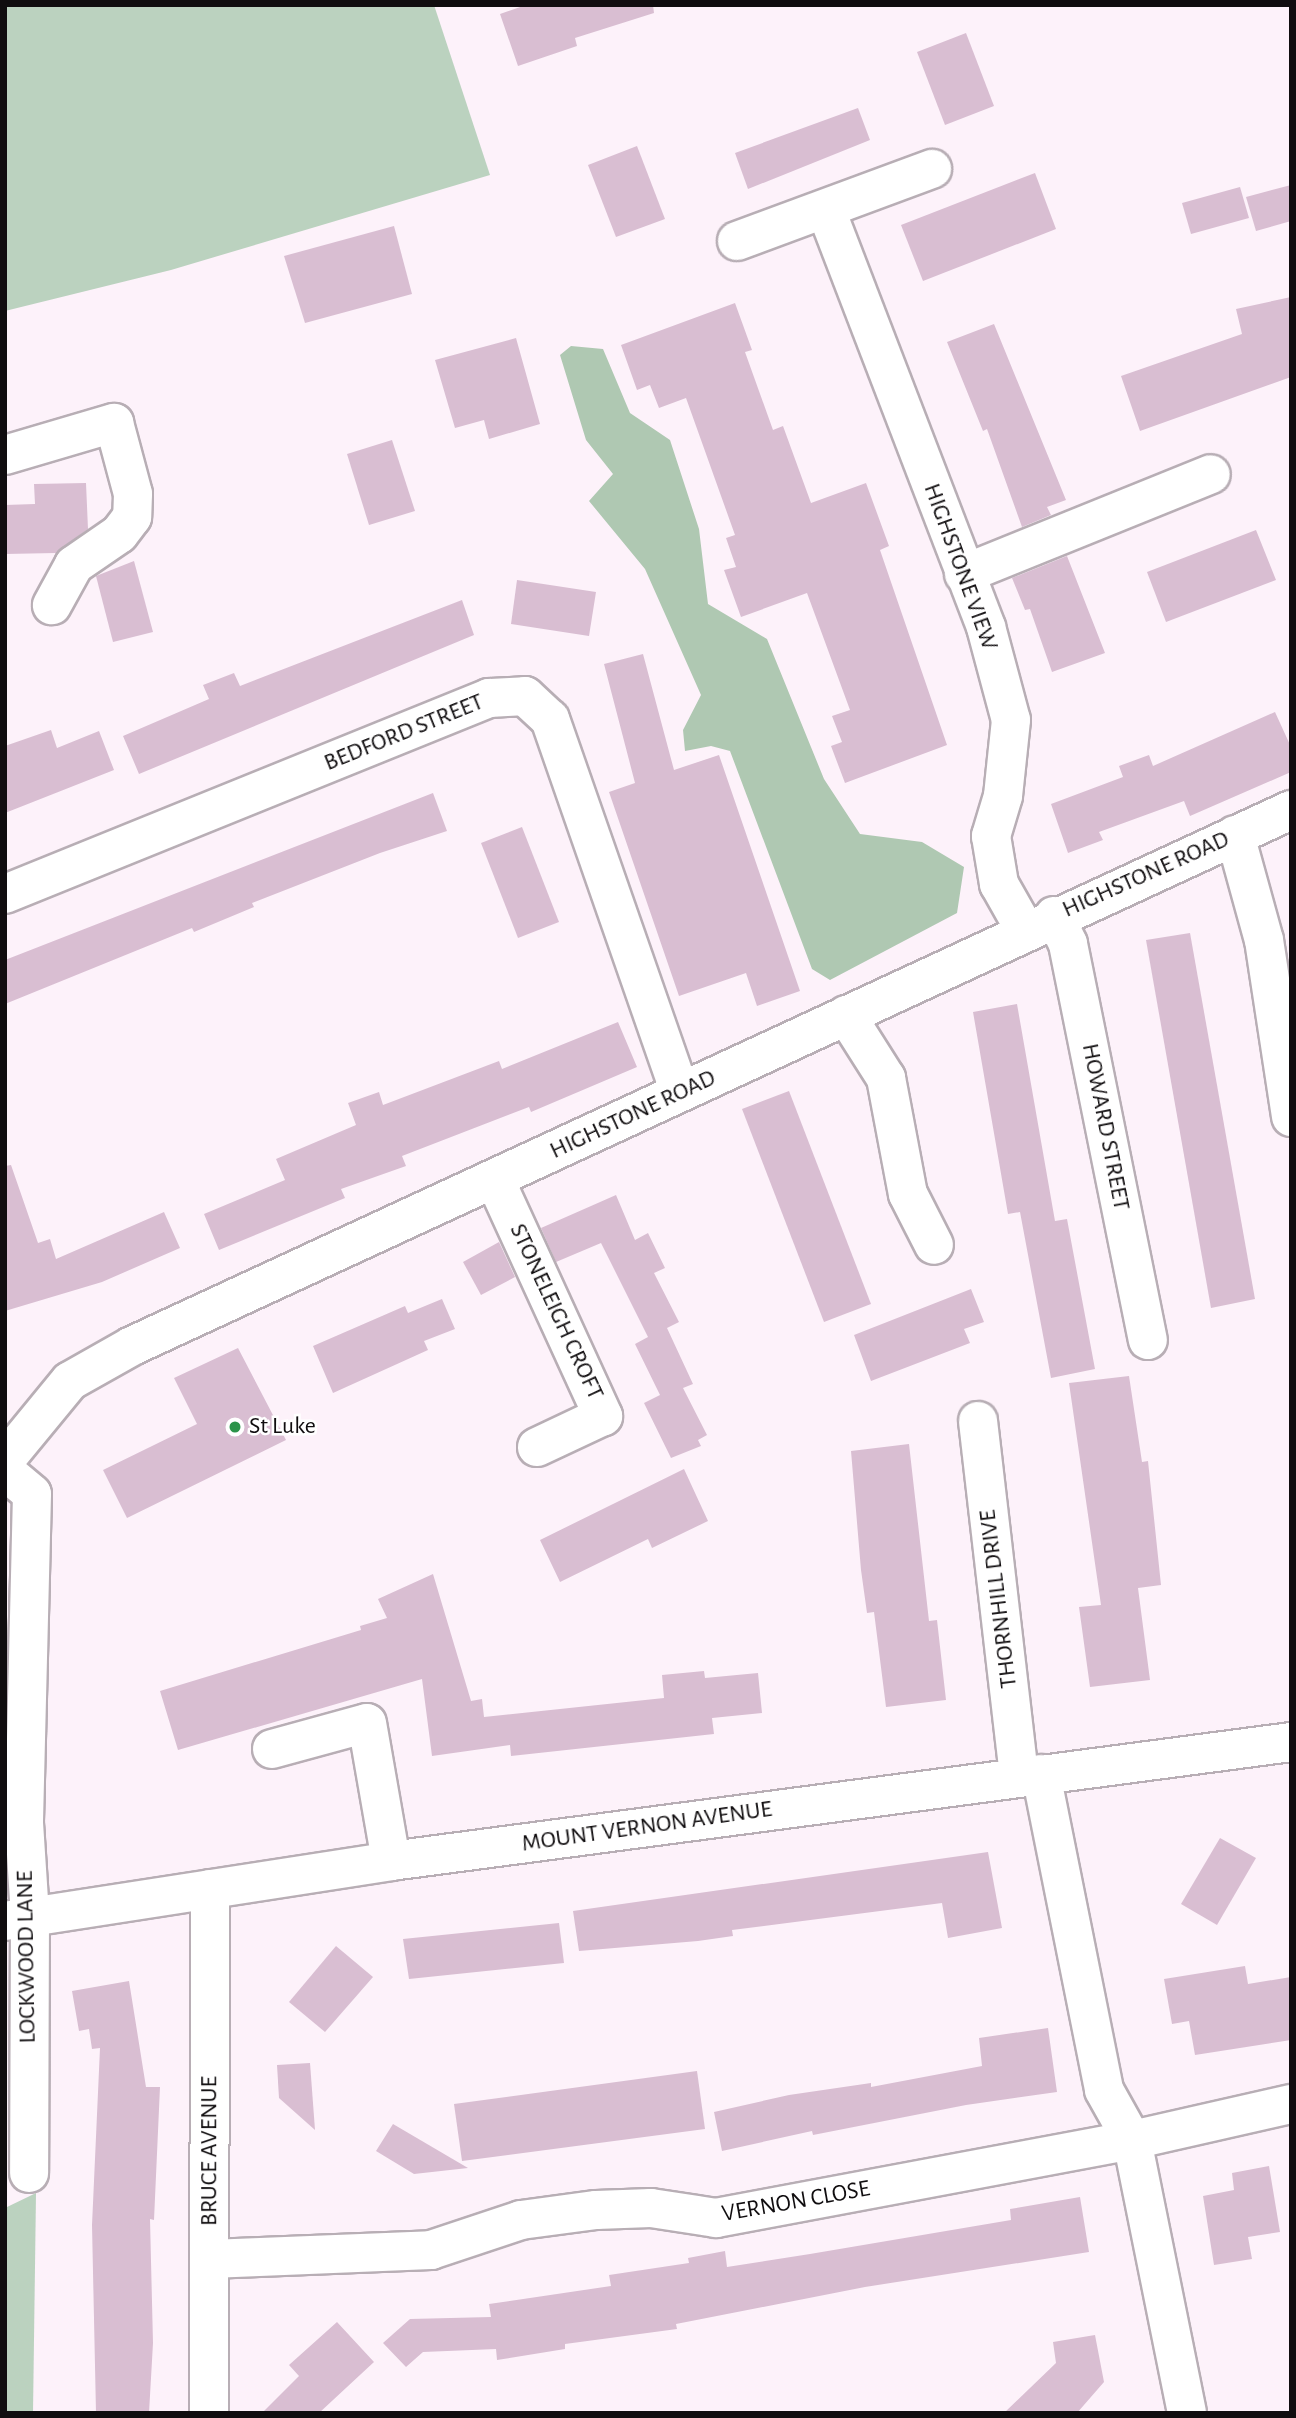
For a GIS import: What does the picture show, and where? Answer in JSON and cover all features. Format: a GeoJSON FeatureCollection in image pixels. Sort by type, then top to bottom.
{"type":"FeatureCollection","features":[{"type":"Feature","properties":{"kind":"street"},"geometry":{"type":"LineString","coordinates":[[737,241],[932,169]]}},
{"type":"Feature","properties":{"kind":"street","name":"HIGHSTONE VIEW"},"geometry":{"type":"LineString","coordinates":[[825,210],[986,627],[1011,720],[1003,796],[991,836],[999,884],[1039,923]]}},
{"type":"Feature","properties":{"kind":"street"},"geometry":{"type":"LineString","coordinates":[[5,455],[114,424],[133,494],[132,517],[119,534],[75,565],[52,605]]}},
{"type":"Feature","properties":{"kind":"street"},"geometry":{"type":"LineString","coordinates":[[964,573],[1211,474]]}},
{"type":"Feature","properties":{"kind":"street","name":"BEDFORD STREET"},"geometry":{"type":"LineString","coordinates":[[5,894],[489,698],[525,696],[550,719],[680,1092]]}},
{"type":"Feature","properties":{"kind":"street","name":"HIGHSTONE ROAD"},"geometry":{"type":"LineString","coordinates":[[8,1452],[69,1381],[101,1363],[1039,923],[1291,810]]}},
{"type":"Feature","properties":{"kind":"street"},"geometry":{"type":"LineString","coordinates":[[1236,835],[1264,940],[1291,1117]]}},
{"type":"Feature","properties":{"kind":"street","name":"HOWARD STREET"},"geometry":{"type":"LineString","coordinates":[[1039,923],[1068,944],[1148,1340]]}},
{"type":"Feature","properties":{"kind":"street"},"geometry":{"type":"LineString","coordinates":[[846,1015],[886,1078],[908,1194],[934,1244]]}},
{"type":"Feature","properties":{"kind":"street","name":"STONELEIGH CROFT"},"geometry":{"type":"LineString","coordinates":[[495,1180],[603,1416],[537,1447]]}},
{"type":"Feature","properties":{"kind":"street","name":"THORNHILL DRIVE"},"geometry":{"type":"LineString","coordinates":[[978,1421],[1030,1776]]}},
{"type":"Feature","properties":{"kind":"street","name":"LOCKWOOD LANE"},"geometry":{"type":"LineString","coordinates":[[8,1452],[32,1494],[17,1643],[24,1823],[18,1919],[29,2174]]}},
{"type":"Feature","properties":{"kind":"street"},"geometry":{"type":"LineString","coordinates":[[272,1749],[367,1723],[391,1861]]}},
{"type":"Feature","properties":{"kind":"street","name":"MOUNT VERNON AVENUE"},"geometry":{"type":"LineString","coordinates":[[18,1919],[391,1861],[1291,1742]]}},
{"type":"Feature","properties":{"kind":"street"},"geometry":{"type":"LineString","coordinates":[[1030,1776],[1104,2090],[1132,2140],[1186,2413]]}},
{"type":"Feature","properties":{"kind":"street","name":"BRUCE AVENUE"},"geometry":{"type":"LineString","coordinates":[[209,2413],[210,1889]]}},
{"type":"Feature","properties":{"kind":"street","name":"VERNON CLOSE"},"geometry":{"type":"LineString","coordinates":[[210,2259],[431,2250],[521,2220],[596,2210],[651,2208],[716,2218],[1132,2140],[1291,2104]]}},
{"type":"Feature","properties":{"kind":"green space"},"geometry":{"type":"Polygon","coordinates":[[[5,5],[434,5],[490,175],[171,270],[5,311],[5,5]]]}},
{"type":"Feature","properties":{"kind":"green space"},"geometry":{"type":"Polygon","coordinates":[[[571,346],[603,349],[630,413],[670,440],[699,529],[708,604],[767,639],[824,779],[860,834],[922,842],[964,867],[957,913],[830,980],[812,969],[730,751],[711,746],[685,751],[683,730],[701,695],[645,569],[589,501],[613,474],[586,440],[560,355],[571,346]]]}},
{"type":"Feature","properties":{"kind":"green space"},"geometry":{"type":"Polygon","coordinates":[[[36,2193],[33,2413],[5,2413],[5,2208],[36,2193]]]}},
{"type":"Feature","properties":{"kind":"building"},"geometry":{"type":"Polygon","coordinates":[[[526,5],[653,5],[654,13],[575,38],[577,46],[518,66],[500,14],[526,5]]]}},
{"type":"Feature","properties":{"kind":"building"},"geometry":{"type":"Polygon","coordinates":[[[966,33],[994,106],[945,125],[917,52],[966,33]]]}},
{"type":"Feature","properties":{"kind":"building"},"geometry":{"type":"Polygon","coordinates":[[[858,108],[870,140],[748,189],[735,153],[858,108]]]}},
{"type":"Feature","properties":{"kind":"building"},"geometry":{"type":"Polygon","coordinates":[[[637,146],[665,219],[616,237],[588,165],[637,146]]]}},
{"type":"Feature","properties":{"kind":"building"},"geometry":{"type":"Polygon","coordinates":[[[1035,173],[1056,229],[923,281],[901,225],[1035,173]]]}},
{"type":"Feature","properties":{"kind":"building"},"geometry":{"type":"Polygon","coordinates":[[[1291,185],[1291,221],[1256,231],[1246,197],[1291,185]]]}},
{"type":"Feature","properties":{"kind":"building"},"geometry":{"type":"Polygon","coordinates":[[[1240,187],[1249,218],[1191,234],[1182,203],[1240,187]]]}},
{"type":"Feature","properties":{"kind":"building"},"geometry":{"type":"Polygon","coordinates":[[[394,226],[412,294],[305,323],[284,256],[394,226]]]}},
{"type":"Feature","properties":{"kind":"building"},"geometry":{"type":"Polygon","coordinates":[[[1291,297],[1291,377],[1140,431],[1121,376],[1242,334],[1236,309],[1291,297]]]}},
{"type":"Feature","properties":{"kind":"building"},"geometry":{"type":"Polygon","coordinates":[[[735,303],[752,350],[745,352],[773,430],[783,426],[811,503],[866,483],[889,546],[880,550],[947,745],[845,783],[831,746],[842,742],[832,716],[850,710],[807,593],[741,617],[724,570],[736,567],[726,538],[735,535],[686,398],[659,408],[650,385],[637,390],[621,345],[735,303]]]}},
{"type":"Feature","properties":{"kind":"building"},"geometry":{"type":"Polygon","coordinates":[[[994,324],[1066,500],[1047,507],[1051,515],[1022,527],[987,429],[983,431],[947,342],[994,324]]]}},
{"type":"Feature","properties":{"kind":"building"},"geometry":{"type":"Polygon","coordinates":[[[516,338],[540,424],[489,439],[484,420],[455,428],[435,360],[516,338]]]}},
{"type":"Feature","properties":{"kind":"building"},"geometry":{"type":"Polygon","coordinates":[[[392,440],[415,511],[369,525],[347,454],[392,440]]]}},
{"type":"Feature","properties":{"kind":"building"},"geometry":{"type":"Polygon","coordinates":[[[86,483],[88,529],[56,553],[5,554],[5,505],[35,504],[34,484],[86,483]]]}},
{"type":"Feature","properties":{"kind":"building"},"geometry":{"type":"Polygon","coordinates":[[[1256,530],[1276,580],[1166,622],[1147,572],[1256,530]]]}},
{"type":"Feature","properties":{"kind":"building"},"geometry":{"type":"Polygon","coordinates":[[[1067,556],[1105,653],[1052,672],[1030,609],[1025,610],[1012,578],[1067,556]]]}},
{"type":"Feature","properties":{"kind":"building"},"geometry":{"type":"Polygon","coordinates":[[[134,561],[153,632],[113,642],[96,576],[134,561]]]}},
{"type":"Feature","properties":{"kind":"building"},"geometry":{"type":"Polygon","coordinates":[[[517,580],[596,592],[589,636],[511,624],[517,580]]]}},
{"type":"Feature","properties":{"kind":"building"},"geometry":{"type":"Polygon","coordinates":[[[462,600],[474,635],[139,774],[123,736],[209,699],[203,685],[234,673],[240,686],[462,600]]]}},
{"type":"Feature","properties":{"kind":"building"},"geometry":{"type":"Polygon","coordinates":[[[643,654],[674,770],[719,755],[800,991],[757,1006],[746,973],[679,996],[609,792],[635,783],[604,664],[643,654]]]}},
{"type":"Feature","properties":{"kind":"building"},"geometry":{"type":"Polygon","coordinates":[[[1275,712],[1291,747],[1291,772],[1190,816],[1184,801],[1099,832],[1103,840],[1068,853],[1051,804],[1123,777],[1119,766],[1149,755],[1153,766],[1275,712]]]}},
{"type":"Feature","properties":{"kind":"building"},"geometry":{"type":"Polygon","coordinates":[[[51,730],[57,748],[99,731],[114,770],[5,813],[5,746],[51,730]]]}},
{"type":"Feature","properties":{"kind":"building"},"geometry":{"type":"Polygon","coordinates":[[[433,793],[447,831],[380,853],[252,903],[254,907],[194,932],[192,928],[5,1004],[5,960],[433,793]]]}},
{"type":"Feature","properties":{"kind":"building"},"geometry":{"type":"Polygon","coordinates":[[[522,827],[559,922],[518,938],[481,843],[522,827]]]}},
{"type":"Feature","properties":{"kind":"building"},"geometry":{"type":"Polygon","coordinates":[[[1190,933],[1255,1299],[1211,1308],[1146,940],[1190,933]]]}},
{"type":"Feature","properties":{"kind":"building"},"geometry":{"type":"Polygon","coordinates":[[[1017,1004],[1055,1221],[1067,1219],[1095,1369],[1051,1378],[1020,1212],[1008,1214],[973,1012],[1017,1004]]]}},
{"type":"Feature","properties":{"kind":"building"},"geometry":{"type":"Polygon","coordinates":[[[618,1022],[637,1067],[531,1112],[529,1107],[402,1156],[406,1166],[341,1189],[345,1198],[219,1250],[204,1214],[285,1180],[276,1159],[356,1125],[348,1103],[379,1092],[383,1105],[499,1061],[502,1069],[618,1022]]]}},
{"type":"Feature","properties":{"kind":"building"},"geometry":{"type":"Polygon","coordinates":[[[789,1091],[871,1304],[824,1322],[742,1109],[789,1091]]]}},
{"type":"Feature","properties":{"kind":"building"},"geometry":{"type":"Polygon","coordinates":[[[11,1165],[38,1243],[50,1239],[56,1259],[164,1212],[180,1248],[102,1282],[5,1311],[5,1166],[11,1165]]]}},
{"type":"Feature","properties":{"kind":"building"},"geometry":{"type":"Polygon","coordinates":[[[616,1195],[635,1240],[648,1233],[665,1268],[654,1273],[679,1322],[667,1328],[693,1384],[683,1388],[707,1435],[698,1440],[701,1446],[671,1458],[644,1403],[660,1395],[635,1344],[648,1337],[601,1243],[556,1262],[541,1228],[616,1195]]]}},
{"type":"Feature","properties":{"kind":"building"},"geometry":{"type":"Polygon","coordinates":[[[499,1242],[515,1277],[481,1295],[463,1262],[499,1242]]]}},
{"type":"Feature","properties":{"kind":"building"},"geometry":{"type":"Polygon","coordinates":[[[971,1289],[984,1322],[964,1329],[970,1343],[871,1381],[854,1335],[971,1289]]]}},
{"type":"Feature","properties":{"kind":"building"},"geometry":{"type":"Polygon","coordinates":[[[442,1299],[455,1329],[424,1341],[428,1350],[333,1393],[313,1346],[405,1306],[408,1313],[442,1299]]]}},
{"type":"Feature","properties":{"kind":"building","name":"St Luke"},"geometry":{"type":"Polygon","coordinates":[[[238,1348],[286,1440],[127,1518],[103,1470],[197,1424],[174,1378],[238,1348]]]}},
{"type":"Feature","properties":{"kind":"building"},"geometry":{"type":"Polygon","coordinates":[[[1129,1376],[1142,1462],[1148,1461],[1161,1585],[1138,1588],[1150,1680],[1090,1687],[1079,1607],[1101,1605],[1069,1383],[1129,1376]]]}},
{"type":"Feature","properties":{"kind":"building"},"geometry":{"type":"Polygon","coordinates":[[[909,1444],[929,1621],[937,1620],[946,1700],[886,1707],[874,1612],[867,1613],[861,1570],[851,1451],[909,1444]]]}},
{"type":"Feature","properties":{"kind":"building"},"geometry":{"type":"Polygon","coordinates":[[[684,1469],[708,1521],[652,1548],[648,1539],[560,1582],[540,1540],[684,1469]]]}},
{"type":"Feature","properties":{"kind":"building"},"geometry":{"type":"Polygon","coordinates":[[[433,1574],[471,1701],[482,1699],[484,1717],[664,1698],[662,1675],[704,1671],[705,1678],[758,1673],[762,1713],[712,1718],[714,1734],[511,1756],[510,1745],[432,1756],[422,1679],[178,1750],[160,1691],[361,1630],[360,1626],[387,1618],[378,1599],[433,1574]]]}},
{"type":"Feature","properties":{"kind":"building"},"geometry":{"type":"Polygon","coordinates":[[[1220,1838],[1256,1858],[1217,1925],[1181,1904],[1220,1838]]]}},
{"type":"Feature","properties":{"kind":"building"},"geometry":{"type":"Polygon","coordinates":[[[988,1852],[1002,1928],[948,1938],[942,1903],[732,1930],[733,1936],[698,1941],[579,1951],[573,1911],[988,1852]]]}},
{"type":"Feature","properties":{"kind":"building"},"geometry":{"type":"Polygon","coordinates":[[[559,1923],[564,1963],[409,1979],[403,1939],[559,1923]]]}},
{"type":"Feature","properties":{"kind":"building"},"geometry":{"type":"Polygon","coordinates":[[[336,1946],[373,1977],[325,2032],[289,2002],[336,1946]]]}},
{"type":"Feature","properties":{"kind":"building"},"geometry":{"type":"Polygon","coordinates":[[[1245,1966],[1248,1984],[1291,1977],[1291,2040],[1195,2055],[1189,2021],[1172,2024],[1164,1979],[1245,1966]]]}},
{"type":"Feature","properties":{"kind":"building"},"geometry":{"type":"Polygon","coordinates":[[[129,1981],[146,2087],[160,2087],[154,2220],[150,2219],[153,2343],[149,2413],[96,2413],[92,2225],[100,2048],[92,2049],[89,2029],[79,2031],[72,1991],[129,1981]]]}},
{"type":"Feature","properties":{"kind":"building"},"geometry":{"type":"Polygon","coordinates":[[[1048,2028],[1057,2092],[966,2105],[813,2135],[812,2131],[722,2151],[714,2112],[789,2095],[871,2083],[871,2087],[982,2066],[979,2038],[1048,2028]]]}},
{"type":"Feature","properties":{"kind":"building"},"geometry":{"type":"Polygon","coordinates":[[[310,2063],[315,2130],[279,2098],[277,2065],[310,2063]]]}},
{"type":"Feature","properties":{"kind":"building"},"geometry":{"type":"Polygon","coordinates":[[[697,2071],[705,2129],[462,2161],[454,2104],[697,2071]]]}},
{"type":"Feature","properties":{"kind":"building"},"geometry":{"type":"Polygon","coordinates":[[[393,2124],[468,2168],[414,2174],[376,2151],[393,2124]]]}},
{"type":"Feature","properties":{"kind":"building"},"geometry":{"type":"Polygon","coordinates":[[[1269,2166],[1280,2232],[1248,2237],[1252,2259],[1214,2265],[1203,2196],[1234,2190],[1232,2173],[1269,2166]]]}},
{"type":"Feature","properties":{"kind":"building"},"geometry":{"type":"Polygon","coordinates":[[[1080,2197],[1089,2252],[865,2287],[676,2324],[677,2329],[565,2344],[565,2349],[497,2360],[496,2349],[423,2352],[406,2367],[383,2343],[410,2319],[491,2317],[489,2304],[611,2286],[609,2275],[689,2263],[688,2258],[725,2251],[727,2267],[1011,2220],[1010,2209],[1080,2197]]]}},
{"type":"Feature","properties":{"kind":"building"},"geometry":{"type":"Polygon","coordinates":[[[337,2322],[374,2362],[319,2413],[262,2413],[299,2376],[289,2365],[337,2322]]]}},
{"type":"Feature","properties":{"kind":"building"},"geometry":{"type":"Polygon","coordinates":[[[1095,2335],[1104,2382],[1077,2413],[1004,2413],[1056,2363],[1053,2342],[1095,2335]]]}},
{"type":"Feature","properties":{"kind":"place","name":"St Luke"},"geometry":{"type":"Point","coordinates":[235,1427]}}]}
